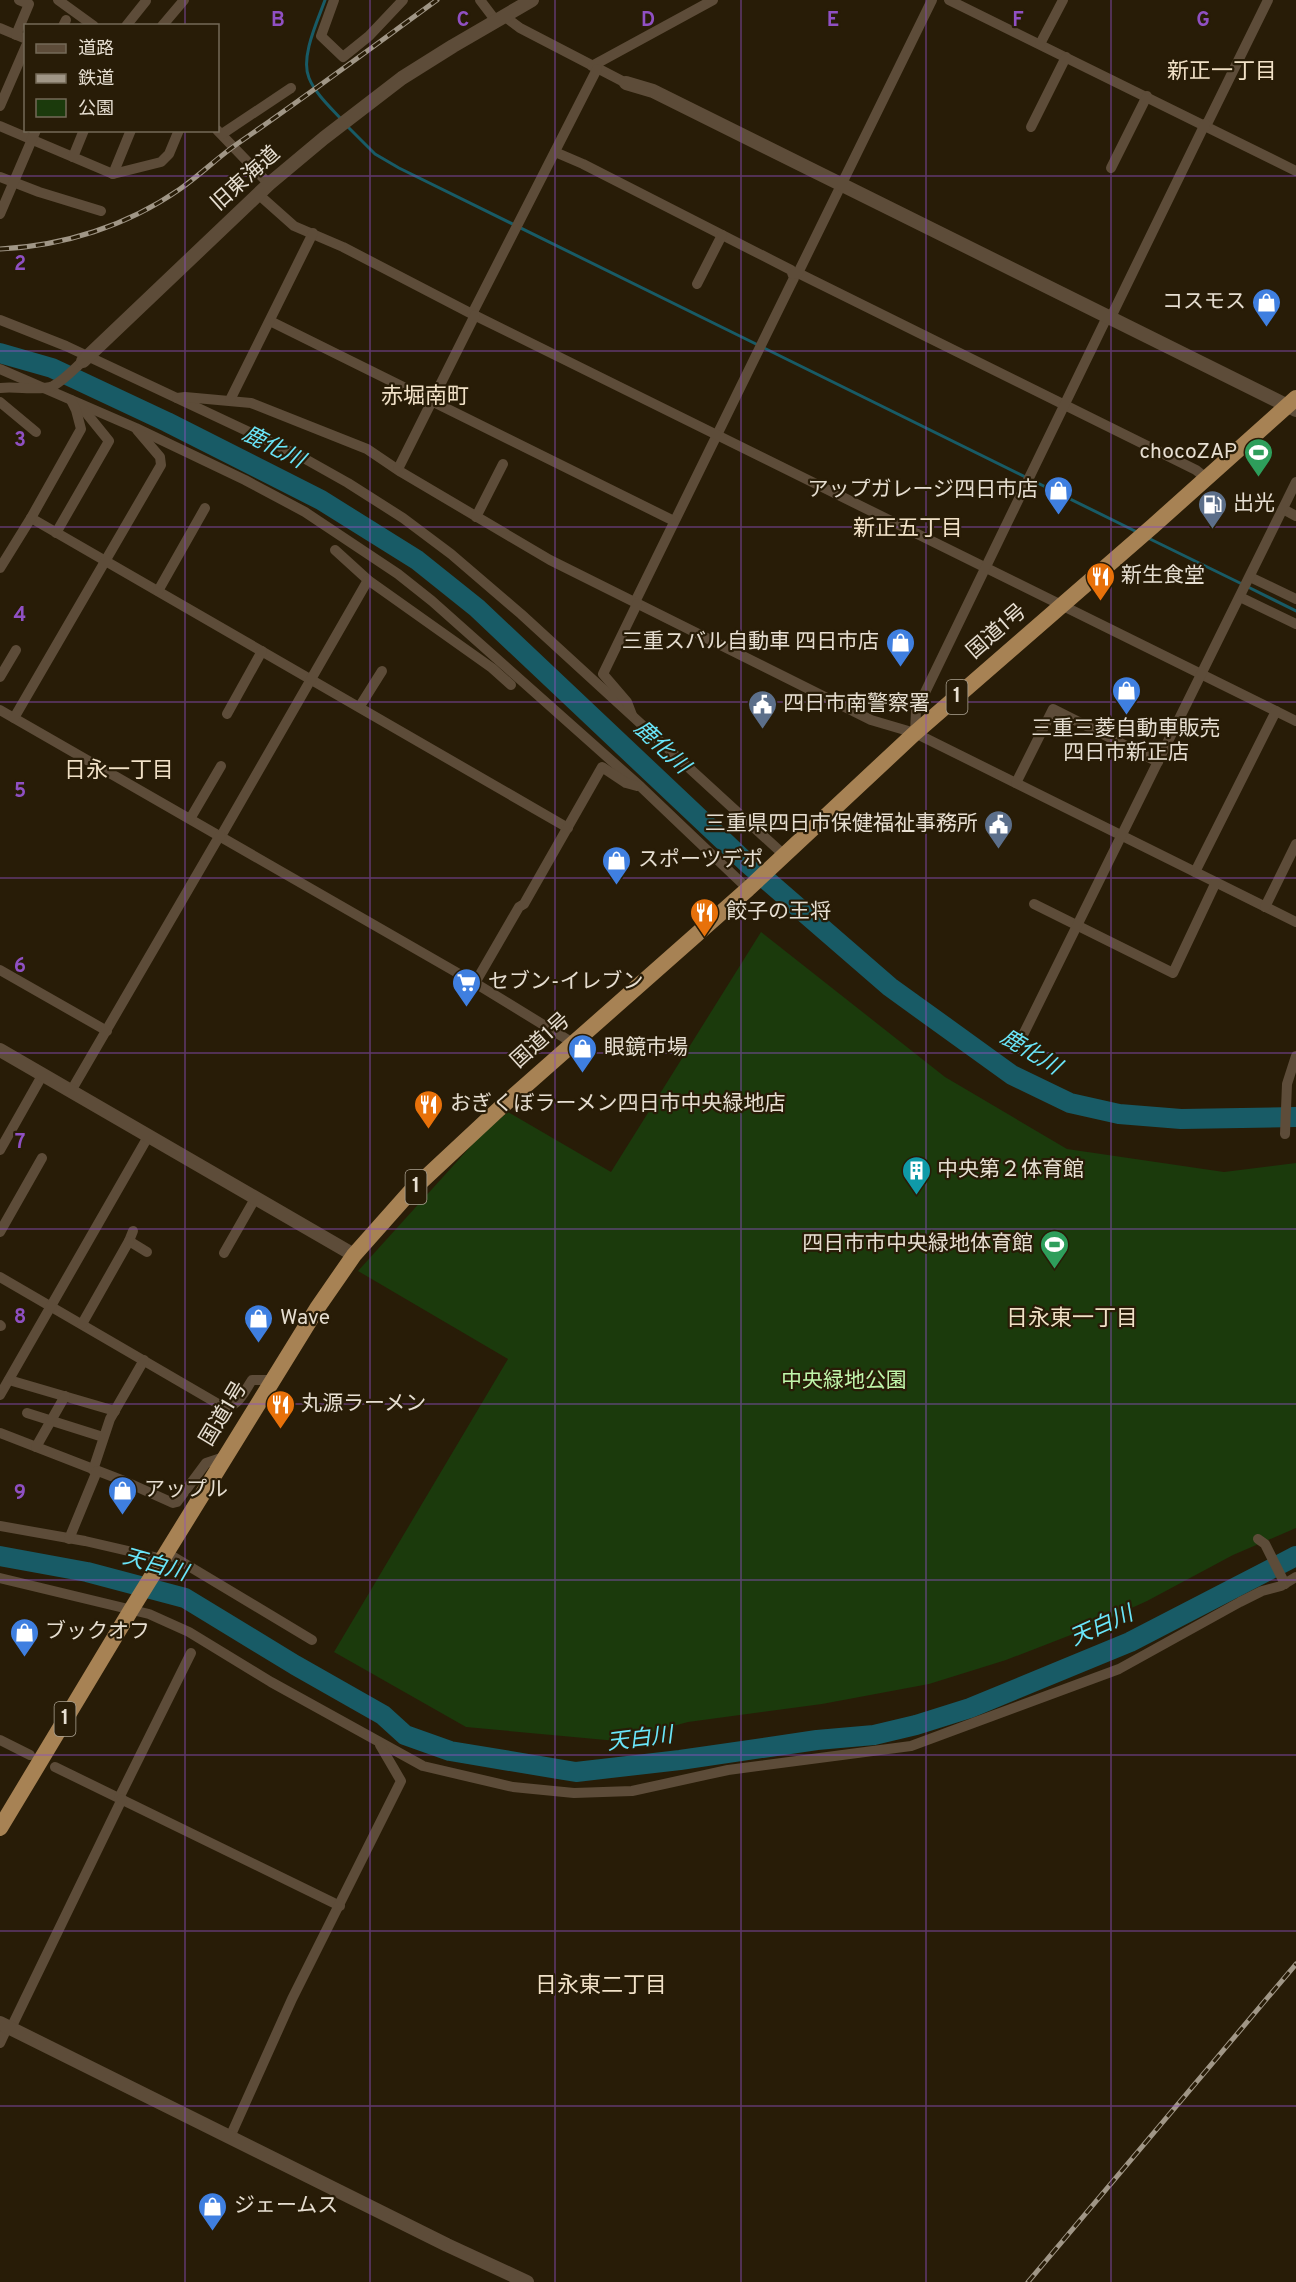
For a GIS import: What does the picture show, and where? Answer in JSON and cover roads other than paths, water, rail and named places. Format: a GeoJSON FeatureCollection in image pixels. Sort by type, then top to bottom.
{"type":"FeatureCollection","features":[{"type":"Feature","properties":{"kind":"highway","name":"国道1号"},"geometry":{"type":"LineString","coordinates":[[0,1828],[318,1306],[354,1255],[410,1192],[749,887],[915,733],[1293,404]]}},
{"type":"Feature","properties":{"kind":"street"},"geometry":{"type":"LineString","coordinates":[[19,0],[29,4],[24,24]]}},
{"type":"Feature","properties":{"kind":"street"},"geometry":{"type":"LineString","coordinates":[[58,0],[91,24]]}},
{"type":"Feature","properties":{"kind":"street"},"geometry":{"type":"LineString","coordinates":[[164,24],[184,0]]}},
{"type":"Feature","properties":{"kind":"street"},"geometry":{"type":"LineString","coordinates":[[334,0],[321,36],[344,57],[369,36],[403,0]]}},
{"type":"Feature","properties":{"kind":"street"},"geometry":{"type":"LineString","coordinates":[[480,0],[500,18],[594,68],[626,83],[653,91],[1293,404]]}},
{"type":"Feature","properties":{"kind":"street","name":"旧東海道"},"geometry":{"type":"LineString","coordinates":[[49,387],[86,359],[264,189],[337,128],[402,78],[532,0]]}},
{"type":"Feature","properties":{"kind":"street"},"geometry":{"type":"LineString","coordinates":[[398,469],[555,152],[594,68],[713,0]]}},
{"type":"Feature","properties":{"kind":"street"},"geometry":{"type":"LineString","coordinates":[[633,717],[627,702],[603,674],[674,521],[932,0]]}},
{"type":"Feature","properties":{"kind":"street"},"geometry":{"type":"LineString","coordinates":[[950,0],[1296,171]]}},
{"type":"Feature","properties":{"kind":"street"},"geometry":{"type":"LineString","coordinates":[[1040,44],[1063,0]]}},
{"type":"Feature","properties":{"kind":"street"},"geometry":{"type":"LineString","coordinates":[[915,733],[916,711],[1268,0]]}},
{"type":"Feature","properties":{"kind":"street"},"geometry":{"type":"LineString","coordinates":[[128,24],[146,1]]}},
{"type":"Feature","properties":{"kind":"street"},"geometry":{"type":"LineString","coordinates":[[0,28],[21,37]]}},
{"type":"Feature","properties":{"kind":"street"},"geometry":{"type":"LineString","coordinates":[[0,106],[24,51]]}},
{"type":"Feature","properties":{"kind":"street"},"geometry":{"type":"LineString","coordinates":[[1031,127],[1066,57]]}},
{"type":"Feature","properties":{"kind":"street"},"geometry":{"type":"LineString","coordinates":[[291,88],[219,132],[294,226],[313,233],[473,315],[1296,721]]}},
{"type":"Feature","properties":{"kind":"street"},"geometry":{"type":"LineString","coordinates":[[1111,168],[1147,96]]}},
{"type":"Feature","properties":{"kind":"street"},"geometry":{"type":"LineString","coordinates":[[0,126],[34,135],[73,157],[113,174],[161,162],[169,154],[178,132]]}},
{"type":"Feature","properties":{"kind":"street"},"geometry":{"type":"LineString","coordinates":[[73,157],[83,132]]}},
{"type":"Feature","properties":{"kind":"street"},"geometry":{"type":"LineString","coordinates":[[113,174],[131,132]]}},
{"type":"Feature","properties":{"kind":"street"},"geometry":{"type":"LineString","coordinates":[[0,214],[34,135]]}},
{"type":"Feature","properties":{"kind":"street"},"geometry":{"type":"LineString","coordinates":[[555,152],[583,164],[795,274],[1196,470],[1206,478]]}},
{"type":"Feature","properties":{"kind":"street"},"geometry":{"type":"LineString","coordinates":[[0,177],[101,211]]}},
{"type":"Feature","properties":{"kind":"street"},"geometry":{"type":"LineString","coordinates":[[230,400],[313,233]]}},
{"type":"Feature","properties":{"kind":"street"},"geometry":{"type":"LineString","coordinates":[[697,284],[722,235]]}},
{"type":"Feature","properties":{"kind":"street"},"geometry":{"type":"LineString","coordinates":[[0,320],[66,346],[86,359],[177,398],[300,456],[403,518],[475,574],[783,854]]}},
{"type":"Feature","properties":{"kind":"street"},"geometry":{"type":"LineString","coordinates":[[270,321],[674,521]]}},
{"type":"Feature","properties":{"kind":"street"},"geometry":{"type":"LineString","coordinates":[[0,369],[49,387],[75,402],[136,428],[245,480],[305,512],[398,574],[641,787],[749,887]]}},
{"type":"Feature","properties":{"kind":"street"},"geometry":{"type":"LineString","coordinates":[[0,388],[49,387]]}},
{"type":"Feature","properties":{"kind":"street"},"geometry":{"type":"LineString","coordinates":[[177,398],[251,403],[367,449],[550,560],[871,720],[915,733],[1123,834],[1296,922]]}},
{"type":"Feature","properties":{"kind":"street"},"geometry":{"type":"LineString","coordinates":[[0,402],[36,432]]}},
{"type":"Feature","properties":{"kind":"street"},"geometry":{"type":"LineString","coordinates":[[0,568],[81,429],[75,402]]}},
{"type":"Feature","properties":{"kind":"street"},"geometry":{"type":"LineString","coordinates":[[56,533],[109,441],[75,402]]}},
{"type":"Feature","properties":{"kind":"street"},"geometry":{"type":"LineString","coordinates":[[14,718],[161,465],[160,457],[136,428]]}},
{"type":"Feature","properties":{"kind":"street"},"geometry":{"type":"LineString","coordinates":[[476,517],[503,464]]}},
{"type":"Feature","properties":{"kind":"street"},"geometry":{"type":"LineString","coordinates":[[1023,1035],[1296,482]]}},
{"type":"Feature","properties":{"kind":"street"},"geometry":{"type":"LineString","coordinates":[[158,591],[205,508]]}},
{"type":"Feature","properties":{"kind":"street"},"geometry":{"type":"LineString","coordinates":[[1283,510],[1296,516]]}},
{"type":"Feature","properties":{"kind":"street"},"geometry":{"type":"LineString","coordinates":[[31,518],[568,828]]}},
{"type":"Feature","properties":{"kind":"street"},"geometry":{"type":"LineString","coordinates":[[335,550],[368,580],[492,668],[511,685]]}},
{"type":"Feature","properties":{"kind":"street"},"geometry":{"type":"LineString","coordinates":[[1249,578],[1296,599]]}},
{"type":"Feature","properties":{"kind":"street"},"geometry":{"type":"LineString","coordinates":[[71,1091],[368,580]]}},
{"type":"Feature","properties":{"kind":"street"},"geometry":{"type":"LineString","coordinates":[[1241,595],[1296,624]]}},
{"type":"Feature","properties":{"kind":"street"},"geometry":{"type":"LineString","coordinates":[[0,677],[16,650]]}},
{"type":"Feature","properties":{"kind":"street"},"geometry":{"type":"LineString","coordinates":[[227,714],[262,651]]}},
{"type":"Feature","properties":{"kind":"street"},"geometry":{"type":"LineString","coordinates":[[360,706],[382,670]]}},
{"type":"Feature","properties":{"kind":"street"},"geometry":{"type":"LineString","coordinates":[[1016,783],[1053,709],[1158,762]]}},
{"type":"Feature","properties":{"kind":"street"},"geometry":{"type":"LineString","coordinates":[[0,710],[476,983],[573,1043]]}},
{"type":"Feature","properties":{"kind":"street"},"geometry":{"type":"LineString","coordinates":[[1195,872],[1276,711]]}},
{"type":"Feature","properties":{"kind":"street"},"geometry":{"type":"LineString","coordinates":[[190,819],[221,766]]}},
{"type":"Feature","properties":{"kind":"street"},"geometry":{"type":"LineString","coordinates":[[476,983],[602,767],[626,783],[641,787]]}},
{"type":"Feature","properties":{"kind":"street"},"geometry":{"type":"LineString","coordinates":[[1264,907],[1296,844]]}},
{"type":"Feature","properties":{"kind":"street"},"geometry":{"type":"LineString","coordinates":[[1034,904],[1173,973],[1216,882]]}},
{"type":"Feature","properties":{"kind":"street"},"geometry":{"type":"LineString","coordinates":[[0,970],[107,1031]]}},
{"type":"Feature","properties":{"kind":"street"},"geometry":{"type":"LineString","coordinates":[[0,1050],[354,1255]]}},
{"type":"Feature","properties":{"kind":"street"},"geometry":{"type":"LineString","coordinates":[[1285,1134],[1287,1084],[1296,1056]]}},
{"type":"Feature","properties":{"kind":"street"},"geometry":{"type":"LineString","coordinates":[[0,1150],[43,1074]]}},
{"type":"Feature","properties":{"kind":"street"},"geometry":{"type":"LineString","coordinates":[[0,1395],[149,1135]]}},
{"type":"Feature","properties":{"kind":"street"},"geometry":{"type":"LineString","coordinates":[[0,1232],[42,1158]]}},
{"type":"Feature","properties":{"kind":"street"},"geometry":{"type":"LineString","coordinates":[[224,1253],[256,1197]]}},
{"type":"Feature","properties":{"kind":"street"},"geometry":{"type":"LineString","coordinates":[[82,1324],[130,1236],[147,1252]]}},
{"type":"Feature","properties":{"kind":"street"},"geometry":{"type":"LineString","coordinates":[[0,1277],[227,1407],[238,1401],[252,1380],[272,1380]]}},
{"type":"Feature","properties":{"kind":"street"},"geometry":{"type":"LineString","coordinates":[[69,1539],[95,1470],[103,1437],[144,1360]]}},
{"type":"Feature","properties":{"kind":"street"},"geometry":{"type":"LineString","coordinates":[[9,1380],[115,1411]]}},
{"type":"Feature","properties":{"kind":"street"},"geometry":{"type":"LineString","coordinates":[[36,1448],[65,1396]]}},
{"type":"Feature","properties":{"kind":"street"},"geometry":{"type":"LineString","coordinates":[[27,1413],[103,1437]]}},
{"type":"Feature","properties":{"kind":"street"},"geometry":{"type":"LineString","coordinates":[[0,1433],[124,1481],[173,1503],[177,1502],[206,1463],[224,1457]]}},
{"type":"Feature","properties":{"kind":"street"},"geometry":{"type":"LineString","coordinates":[[0,1526],[165,1556],[312,1640]]}},
{"type":"Feature","properties":{"kind":"street"},"geometry":{"type":"LineString","coordinates":[[1261,1541],[1284,1581]]}},
{"type":"Feature","properties":{"kind":"street"},"geometry":{"type":"LineString","coordinates":[[0,1578],[149,1614],[189,1632],[271,1682],[423,1766],[513,1787],[574,1794],[632,1791],[728,1770],[898,1749],[934,1739],[1119,1670],[1240,1602],[1296,1577]]}},
{"type":"Feature","properties":{"kind":"street"},"geometry":{"type":"LineString","coordinates":[[0,2043],[6,2026],[121,1799],[191,1653]]}},
{"type":"Feature","properties":{"kind":"street"},"geometry":{"type":"LineString","coordinates":[[0,1740],[30,1755]]}},
{"type":"Feature","properties":{"kind":"street"},"geometry":{"type":"LineString","coordinates":[[230,2137],[292,1999],[401,1781],[378,1742]]}},
{"type":"Feature","properties":{"kind":"street"},"geometry":{"type":"LineString","coordinates":[[55,1767],[339,1906]]}},
{"type":"Feature","properties":{"kind":"street"},"geometry":{"type":"LineString","coordinates":[[6,2026],[527,2282]]}},
{"type":"Feature","properties":{"kind":"waterway"},"geometry":{"type":"LineString","coordinates":[[325,0],[308,49],[307,69],[315,89],[341,119]]}},
{"type":"Feature","properties":{"kind":"waterway"},"geometry":{"type":"LineString","coordinates":[[347,126],[375,154],[399,168],[758,345]]}},
{"type":"Feature","properties":{"kind":"waterway"},"geometry":{"type":"LineString","coordinates":[[764,348],[1137,532]]}},
{"type":"Feature","properties":{"kind":"waterway","name":"鹿化川"},"geometry":{"type":"LineString","coordinates":[[0,353],[52,368],[167,422],[321,500],[417,560],[477,608],[747,863],[890,987],[1012,1075],[1070,1103],[1119,1114],[1181,1119],[1296,1117]]}},
{"type":"Feature","properties":{"kind":"waterway"},"geometry":{"type":"LineString","coordinates":[[1148,538],[1242,584]]}},
{"type":"Feature","properties":{"kind":"waterway"},"geometry":{"type":"LineString","coordinates":[[1248,587],[1296,611]]}},
{"type":"Feature","properties":{"kind":"waterway","name":"天白川"},"geometry":{"type":"LineString","coordinates":[[0,1556],[87,1572],[185,1598],[383,1715],[405,1735],[450,1751],[576,1772],[817,1740],[874,1735],[916,1725],[970,1708],[1130,1642],[1296,1556]]}},
{"type":"Feature","properties":{"kind":"railway"},"geometry":{"type":"LineString","coordinates":[[0,249],[47,244],[94,232],[138,214],[160,202],[437,0]]}},
{"type":"Feature","properties":{"kind":"railway"},"geometry":{"type":"LineString","coordinates":[[1028,2282],[1296,1964]]}},
{"type":"Feature","properties":{"kind":"place","name":"コスモス"},"geometry":{"type":"Point","coordinates":[1267,328]}},
{"type":"Feature","properties":{"kind":"place","name":"chocoZAP"},"geometry":{"type":"Point","coordinates":[1258,478]}},
{"type":"Feature","properties":{"kind":"place","name":"アップガレージ四日市店"},"geometry":{"type":"Point","coordinates":[1059,516]}},
{"type":"Feature","properties":{"kind":"place","name":"出光"},"geometry":{"type":"Point","coordinates":[1212,530]}},
{"type":"Feature","properties":{"kind":"place","name":"新生食堂"},"geometry":{"type":"Point","coordinates":[1100,602]}},
{"type":"Feature","properties":{"kind":"place","name":"三重スバル自動車 四日市店"},"geometry":{"type":"Point","coordinates":[900,668]}},
{"type":"Feature","properties":{"kind":"place","name":"三重三菱自動車販売 四日市新正店"},"geometry":{"type":"Point","coordinates":[1126,716]}},
{"type":"Feature","properties":{"kind":"place","name":"四日市南警察署"},"geometry":{"type":"Point","coordinates":[762,730]}},
{"type":"Feature","properties":{"kind":"place","name":"三重県四日市保健福祉事務所"},"geometry":{"type":"Point","coordinates":[999,850]}},
{"type":"Feature","properties":{"kind":"place","name":"スポーツデポ"},"geometry":{"type":"Point","coordinates":[617,886]}},
{"type":"Feature","properties":{"kind":"place","name":"餃子の王将"},"geometry":{"type":"Point","coordinates":[705,938]}},
{"type":"Feature","properties":{"kind":"place","name":"セブン-イレブン"},"geometry":{"type":"Point","coordinates":[467,1008]}},
{"type":"Feature","properties":{"kind":"place","name":"眼鏡市場"},"geometry":{"type":"Point","coordinates":[583,1074]}},
{"type":"Feature","properties":{"kind":"place","name":"おぎくぼラーメン四日市中央緑地店"},"geometry":{"type":"Point","coordinates":[429,1130]}},
{"type":"Feature","properties":{"kind":"place","name":"中央第２体育館"},"geometry":{"type":"Point","coordinates":[916,1196]}},
{"type":"Feature","properties":{"kind":"place","name":"四日市市中央緑地体育館"},"geometry":{"type":"Point","coordinates":[1054,1270]}},
{"type":"Feature","properties":{"kind":"place","name":"Wave"},"geometry":{"type":"Point","coordinates":[259,1344]}},
{"type":"Feature","properties":{"kind":"place","name":"丸源ラーメン"},"geometry":{"type":"Point","coordinates":[280,1430]}},
{"type":"Feature","properties":{"kind":"place","name":"アップル"},"geometry":{"type":"Point","coordinates":[123,1516]}},
{"type":"Feature","properties":{"kind":"place","name":"ブックオフ"},"geometry":{"type":"Point","coordinates":[24,1658]}},
{"type":"Feature","properties":{"kind":"place","name":"ジェームス"},"geometry":{"type":"Point","coordinates":[213,2232]}},
{"type":"Feature","properties":{"kind":"district","name":"新正一丁目"},"geometry":{"type":"Point","coordinates":[1222,72]}},
{"type":"Feature","properties":{"kind":"district","name":"赤堀南町"},"geometry":{"type":"Point","coordinates":[425,397]}},
{"type":"Feature","properties":{"kind":"district","name":"新正五丁目"},"geometry":{"type":"Point","coordinates":[908,529]}},
{"type":"Feature","properties":{"kind":"district","name":"日永一丁目"},"geometry":{"type":"Point","coordinates":[119,771]}},
{"type":"Feature","properties":{"kind":"district","name":"日永東一丁目"},"geometry":{"type":"Point","coordinates":[1072,1319]}},
{"type":"Feature","properties":{"kind":"district","name":"日永東二丁目"},"geometry":{"type":"Point","coordinates":[601,1986]}},
{"type":"Feature","properties":{"kind":"park label","name":"中央緑地公園"},"geometry":{"type":"Point","coordinates":[844,1381]}}]}
